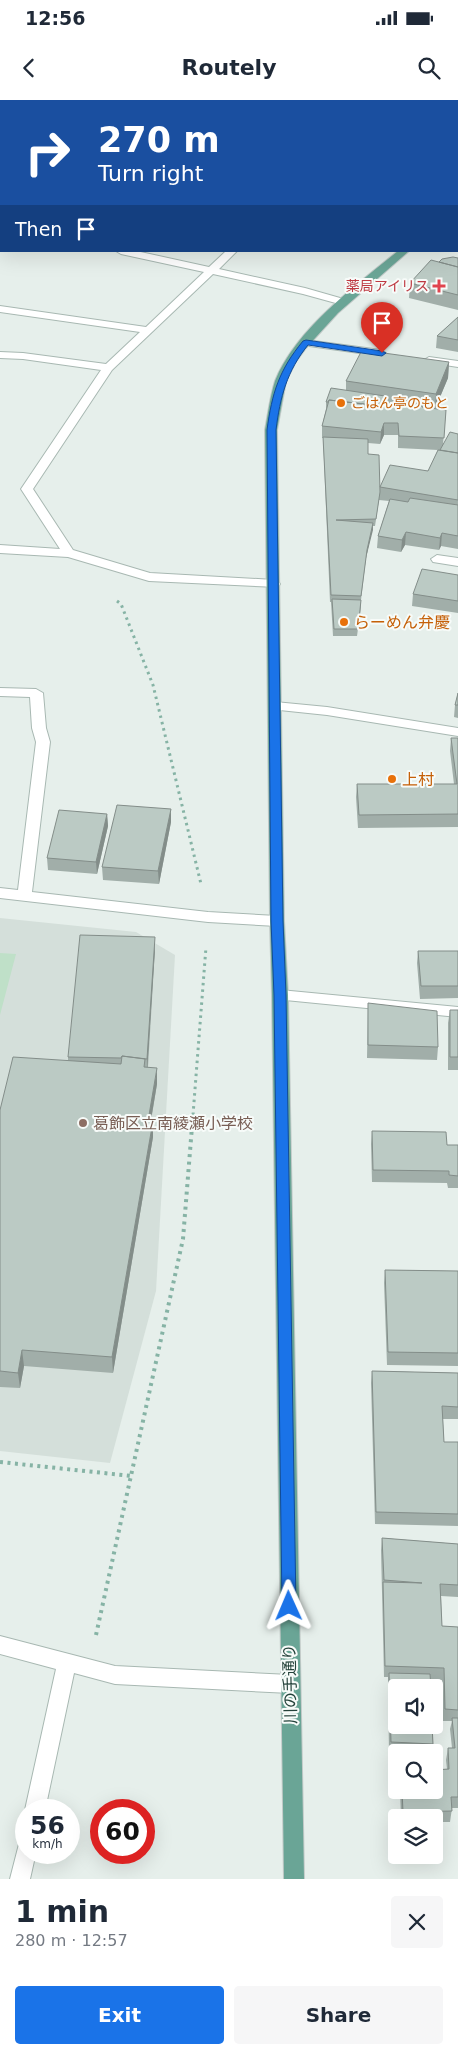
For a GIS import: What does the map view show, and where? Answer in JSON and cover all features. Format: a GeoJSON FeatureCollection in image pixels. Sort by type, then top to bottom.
{"type":"FeatureCollection","features":[{"type":"Feature","properties":{"kind":"main road","name":"川の手通り"},"geometry":{"type":"LineString","coordinates":[[294,1879],[280,995],[277,921],[271,430],[275,403],[282,380],[293,358],[343,302],[403,252]]}},
{"type":"Feature","properties":{"kind":"street"},"geometry":{"type":"LineString","coordinates":[[126,252],[305,291],[343,302]]}},
{"type":"Feature","properties":{"kind":"street"},"geometry":{"type":"LineString","coordinates":[[69,553],[26,489],[108,368],[231,252]]}},
{"type":"Feature","properties":{"kind":"street"},"geometry":{"type":"LineString","coordinates":[[0,309],[148,330]]}},
{"type":"Feature","properties":{"kind":"street"},"geometry":{"type":"LineString","coordinates":[[306,343],[391,355]]}},
{"type":"Feature","properties":{"kind":"street"},"geometry":{"type":"LineString","coordinates":[[0,355],[23,356],[108,368]]}},
{"type":"Feature","properties":{"kind":"street"},"geometry":{"type":"LineString","coordinates":[[420,359],[458,364]]}},
{"type":"Feature","properties":{"kind":"street"},"geometry":{"type":"LineString","coordinates":[[0,549],[69,553],[149,577],[274,584]]}},
{"type":"Feature","properties":{"kind":"street"},"geometry":{"type":"LineString","coordinates":[[437,559],[458,562]]}},
{"type":"Feature","properties":{"kind":"street"},"geometry":{"type":"LineString","coordinates":[[0,692],[36,693],[39,728],[43,742],[24,896]]}},
{"type":"Feature","properties":{"kind":"street"},"geometry":{"type":"LineString","coordinates":[[275,706],[328,711],[458,732]]}},
{"type":"Feature","properties":{"kind":"street"},"geometry":{"type":"LineString","coordinates":[[0,893],[208,916],[277,921]]}},
{"type":"Feature","properties":{"kind":"street"},"geometry":{"type":"LineString","coordinates":[[280,995],[458,1012]]}},
{"type":"Feature","properties":{"kind":"street"},"geometry":{"type":"LineString","coordinates":[[0,1645],[115,1675],[290,1684]]}},
{"type":"Feature","properties":{"kind":"street"},"geometry":{"type":"LineString","coordinates":[[37,1799],[66,1662]]}},
{"type":"Feature","properties":{"kind":"street"},"geometry":{"type":"LineString","coordinates":[[20,1879],[23,1864]]}},
{"type":"Feature","properties":{"kind":"path"},"geometry":{"type":"LineString","coordinates":[[89,1668],[183,1239],[208,916],[192,842],[153,685],[121,604],[114,598]]}},
{"type":"Feature","properties":{"kind":"path"},"geometry":{"type":"LineString","coordinates":[[0,1462],[132,1476]]}},
{"type":"Feature","properties":{"kind":"shaded area","name":"葛飾区立南綾瀬小学校"},"geometry":{"type":"Polygon","coordinates":[[[0,918],[136,932],[175,955],[156,1291],[110,1463],[0,1451],[0,918]]]}},
{"type":"Feature","properties":{"kind":"green space"},"geometry":{"type":"Polygon","coordinates":[[[0,953],[16,954],[0,1015],[0,953]]]}},
{"type":"Feature","properties":{"kind":"building"},"geometry":{"type":"Polygon","coordinates":[[[458,258],[458,267],[439,262],[442,259],[458,258]]]}},
{"type":"Feature","properties":{"kind":"building"},"geometry":{"type":"Polygon","coordinates":[[[431,260],[458,267],[458,295],[410,283],[431,260]]]}},
{"type":"Feature","properties":{"kind":"building"},"geometry":{"type":"Polygon","coordinates":[[[458,317],[458,340],[437,336],[458,317]]]}},
{"type":"Feature","properties":{"kind":"building"},"geometry":{"type":"Polygon","coordinates":[[[362,350],[449,362],[436,394],[346,381],[362,350]]]}},
{"type":"Feature","properties":{"kind":"building"},"geometry":{"type":"Polygon","coordinates":[[[331,388],[385,396],[379,406],[329,400],[326,402],[331,388]]]}},
{"type":"Feature","properties":{"kind":"building"},"geometry":{"type":"Polygon","coordinates":[[[329,400],[383,406],[383,403],[421,404],[422,407],[446,410],[444,438],[399,436],[398,423],[384,423],[381,432],[322,426],[329,400]]]}},
{"type":"Feature","properties":{"kind":"building"},"geometry":{"type":"Polygon","coordinates":[[[450,432],[458,434],[458,453],[440,450],[450,432]]]}},
{"type":"Feature","properties":{"kind":"building"},"geometry":{"type":"Polygon","coordinates":[[[323,437],[368,439],[368,454],[379,455],[380,492],[376,519],[336,520],[373,523],[367,550],[361,596],[331,595],[323,437]]]}},
{"type":"Feature","properties":{"kind":"building"},"geometry":{"type":"Polygon","coordinates":[[[438,450],[458,453],[458,500],[380,487],[390,465],[428,471],[438,450]]]}},
{"type":"Feature","properties":{"kind":"building"},"geometry":{"type":"Polygon","coordinates":[[[410,498],[458,505],[458,536],[442,533],[440,538],[406,532],[402,540],[378,536],[390,499],[408,502],[410,498]]]}},
{"type":"Feature","properties":{"kind":"building"},"geometry":{"type":"Polygon","coordinates":[[[422,569],[458,575],[458,601],[413,594],[422,569]]]}},
{"type":"Feature","properties":{"kind":"building"},"geometry":{"type":"Polygon","coordinates":[[[332,599],[361,600],[358,629],[334,629],[332,599]]]}},
{"type":"Feature","properties":{"kind":"building"},"geometry":{"type":"Polygon","coordinates":[[[458,693],[458,705],[455,705],[458,693]]]}},
{"type":"Feature","properties":{"kind":"building"},"geometry":{"type":"Polygon","coordinates":[[[451,738],[458,738],[458,814],[359,815],[357,784],[457,784],[451,738]]]}},
{"type":"Feature","properties":{"kind":"building"},"geometry":{"type":"Polygon","coordinates":[[[117,805],[171,809],[158,871],[102,867],[117,805]]]}},
{"type":"Feature","properties":{"kind":"building"},"geometry":{"type":"Polygon","coordinates":[[[59,810],[107,814],[96,862],[47,858],[59,810]]]}},
{"type":"Feature","properties":{"kind":"building"},"geometry":{"type":"Polygon","coordinates":[[[80,935],[155,937],[147,1059],[122,1056],[121,1058],[68,1057],[80,935]]]}},
{"type":"Feature","properties":{"kind":"building"},"geometry":{"type":"Polygon","coordinates":[[[418,951],[458,951],[458,986],[421,986],[418,951]]]}},
{"type":"Feature","properties":{"kind":"building"},"geometry":{"type":"Polygon","coordinates":[[[368,1003],[437,1011],[438,1047],[368,1045],[368,1003]]]}},
{"type":"Feature","properties":{"kind":"building"},"geometry":{"type":"Polygon","coordinates":[[[450,1010],[458,1010],[458,1057],[450,1057],[450,1010]]]}},
{"type":"Feature","properties":{"kind":"building"},"geometry":{"type":"Polygon","coordinates":[[[122,1056],[145,1059],[144,1067],[157,1068],[148,1121],[153,1121],[112,1357],[22,1350],[18,1373],[0,1371],[0,1110],[13,1057],[121,1064],[122,1056]]]}},
{"type":"Feature","properties":{"kind":"building"},"geometry":{"type":"Polygon","coordinates":[[[372,1131],[446,1132],[447,1145],[458,1145],[458,1176],[449,1175],[449,1171],[373,1170],[372,1131]]]}},
{"type":"Feature","properties":{"kind":"building"},"geometry":{"type":"Polygon","coordinates":[[[385,1270],[458,1271],[458,1353],[388,1352],[385,1270]]]}},
{"type":"Feature","properties":{"kind":"building"},"geometry":{"type":"Polygon","coordinates":[[[372,1371],[458,1373],[458,1407],[442,1406],[444,1442],[458,1442],[458,1514],[376,1512],[372,1371]]]}},
{"type":"Feature","properties":{"kind":"building"},"geometry":{"type":"Polygon","coordinates":[[[382,1538],[458,1544],[458,1585],[440,1584],[442,1626],[458,1627],[458,1710],[445,1709],[444,1668],[385,1666],[383,1582],[422,1583],[384,1580],[382,1538]]]}},
{"type":"Feature","properties":{"kind":"building"},"geometry":{"type":"Polygon","coordinates":[[[389,1673],[430,1674],[430,1679],[389,1679],[389,1673]]]}},
{"type":"Feature","properties":{"kind":"building"},"geometry":{"type":"Polygon","coordinates":[[[452,1718],[458,1718],[458,1797],[451,1797],[452,1811],[443,1811],[443,1809],[403,1809],[402,1799],[443,1799],[443,1769],[449,1769],[448,1748],[455,1748],[452,1718]]]}},
{"type":"Feature","properties":{"kind":"building"},"geometry":{"type":"Polygon","coordinates":[[[391,1734],[432,1734],[433,1744],[391,1742],[391,1734]]]}},
{"type":"Feature","properties":{"kind":"place","name":"薬局アイリス"},"geometry":{"type":"Point","coordinates":[439,286]}},
{"type":"Feature","properties":{"kind":"place","name":"ごはん亭のもと"},"geometry":{"type":"Point","coordinates":[341,403]}},
{"type":"Feature","properties":{"kind":"place","name":"らーめん弁慶"},"geometry":{"type":"Point","coordinates":[344,622]}},
{"type":"Feature","properties":{"kind":"place","name":"上村"},"geometry":{"type":"Point","coordinates":[392,779]}},
{"type":"Feature","properties":{"kind":"place","name":"葛飾区立南綾瀬小学校"},"geometry":{"type":"Point","coordinates":[83,1123]}},
{"type":"Feature","properties":{"kind":"route"},"geometry":{"type":"LineString","coordinates":[[289,1606],[280,995],[277,921],[271,430],[275,403],[282,380],[293,358],[306,343],[382,353]]}}]}
